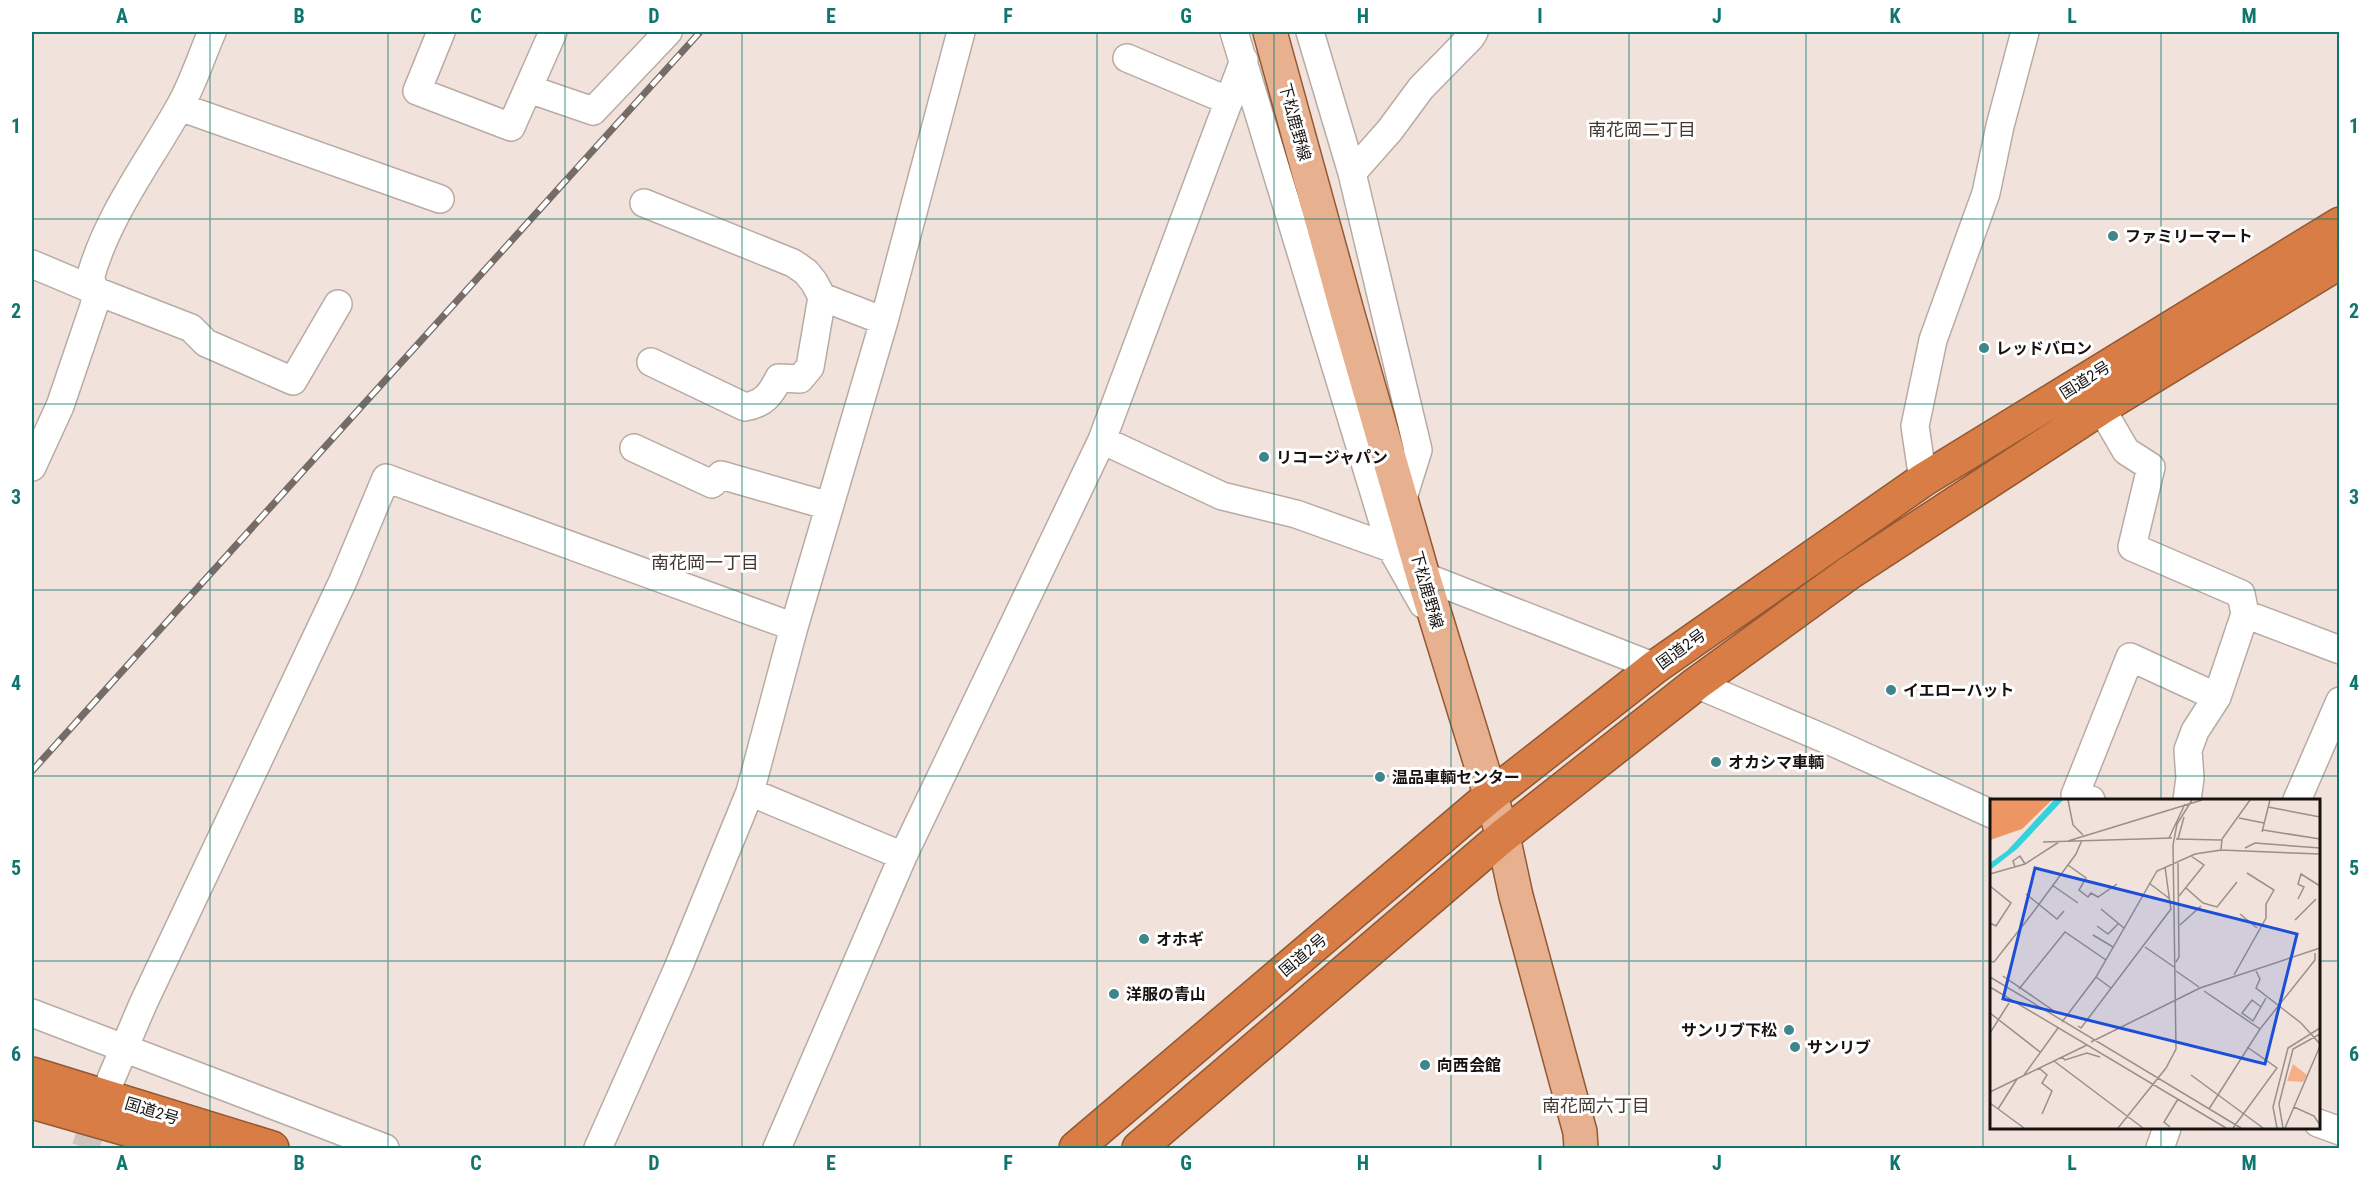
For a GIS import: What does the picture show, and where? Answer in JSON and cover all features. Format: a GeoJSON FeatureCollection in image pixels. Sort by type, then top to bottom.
{"type":"FeatureCollection","features":[{"type":"Feature","properties":{"kind":"highway","name":"国道2号"},"geometry":{"type":"LineString","coordinates":[[1076,1149],[1489,797],[1655,667],[1923,480],[2340,224]]}},
{"type":"Feature","properties":{"kind":"highway","name":"国道2号"},"geometry":{"type":"LineString","coordinates":[[1139,1149],[1503,837],[1696,684],[1849,573],[2101,408],[2340,262]]}},
{"type":"Feature","properties":{"kind":"highway","name":"国道2号"},"geometry":{"type":"LineString","coordinates":[[32,1074],[272,1149]]}},
{"type":"Feature","properties":{"kind":"highway","name":"国道2号"},"geometry":{"type":"LineString","coordinates":[[41,1106],[192,1149]]}},
{"type":"Feature","properties":{"kind":"main road","name":"下松鹿野線"},"geometry":{"type":"LineString","coordinates":[[1270,32],[1423,576],[1503,837],[1516,896],[1580,1132],[1581,1149]]}},
{"type":"Feature","properties":{"kind":"street"},"geometry":{"type":"LineString","coordinates":[[32,468],[60,406],[94,306],[96,291],[90,279],[94,262],[118,214],[180,107],[212,32]]}},
{"type":"Feature","properties":{"kind":"street"},"geometry":{"type":"LineString","coordinates":[[441,32],[417,91],[511,127],[553,32]]}},
{"type":"Feature","properties":{"kind":"street"},"geometry":{"type":"LineString","coordinates":[[529,89],[593,111],[668,32]]}},
{"type":"Feature","properties":{"kind":"street"},"geometry":{"type":"LineString","coordinates":[[598,1149],[678,968],[750,792],[794,627],[884,321],[961,32]]}},
{"type":"Feature","properties":{"kind":"street"},"geometry":{"type":"LineString","coordinates":[[1234,32],[1391,548],[1441,637]]}},
{"type":"Feature","properties":{"kind":"street"},"geometry":{"type":"LineString","coordinates":[[1310,32],[1352,173],[1418,450],[1402,501]]}},
{"type":"Feature","properties":{"kind":"street"},"geometry":{"type":"LineString","coordinates":[[1352,173],[1390,130],[1421,88],[1472,37],[1474,32]]}},
{"type":"Feature","properties":{"kind":"street"},"geometry":{"type":"LineString","coordinates":[[1923,480],[1915,426],[1933,340],[1986,193],[2018,34]]}},
{"type":"Feature","properties":{"kind":"street"},"geometry":{"type":"LineString","coordinates":[[1127,58],[1229,101]]}},
{"type":"Feature","properties":{"kind":"street"},"geometry":{"type":"LineString","coordinates":[[777,1149],[903,856],[1102,440],[1244,60]]}},
{"type":"Feature","properties":{"kind":"street"},"geometry":{"type":"LineString","coordinates":[[180,107],[440,199]]}},
{"type":"Feature","properties":{"kind":"street"},"geometry":{"type":"LineString","coordinates":[[644,203],[793,262],[814,282],[822,297],[810,367],[800,380],[780,378],[771,394],[758,405],[745,407],[651,362]]}},
{"type":"Feature","properties":{"kind":"street"},"geometry":{"type":"LineString","coordinates":[[32,264],[191,328],[206,343],[293,381],[338,304]]}},
{"type":"Feature","properties":{"kind":"street"},"geometry":{"type":"LineString","coordinates":[[822,297],[884,321]]}},
{"type":"Feature","properties":{"kind":"street"},"geometry":{"type":"LineString","coordinates":[[2101,408],[2126,451],[2151,467],[2132,547],[2241,594],[2245,614],[2217,697],[2194,731],[2188,750],[2190,778],[2187,799]]}},
{"type":"Feature","properties":{"kind":"street"},"geometry":{"type":"LineString","coordinates":[[1102,440],[1222,496],[1296,514],[1391,548]]}},
{"type":"Feature","properties":{"kind":"street"},"geometry":{"type":"LineString","coordinates":[[634,448],[712,484],[722,475],[830,506]]}},
{"type":"Feature","properties":{"kind":"street"},"geometry":{"type":"LineString","coordinates":[[111,1079],[143,1004],[343,581],[386,478],[794,627]]}},
{"type":"Feature","properties":{"kind":"street"},"geometry":{"type":"LineString","coordinates":[[1423,576],[1655,667]]}},
{"type":"Feature","properties":{"kind":"street"},"geometry":{"type":"LineString","coordinates":[[2245,614],[2340,650]]}},
{"type":"Feature","properties":{"kind":"street"},"geometry":{"type":"LineString","coordinates":[[2086,799],[2075,795],[2130,657],[2217,697]]}},
{"type":"Feature","properties":{"kind":"street"},"geometry":{"type":"LineString","coordinates":[[1696,684],[1990,813]]}},
{"type":"Feature","properties":{"kind":"street"},"geometry":{"type":"LineString","coordinates":[[2298,799],[2340,701]]}},
{"type":"Feature","properties":{"kind":"street"},"geometry":{"type":"LineString","coordinates":[[750,792],[903,856]]}},
{"type":"Feature","properties":{"kind":"street"},"geometry":{"type":"LineString","coordinates":[[32,1013],[385,1149]]}},
{"type":"Feature","properties":{"kind":"street"},"geometry":{"type":"LineString","coordinates":[[2320,1123],[2340,1131]]}},
{"type":"Feature","properties":{"kind":"street"},"geometry":{"type":"LineString","coordinates":[[2160,1149],[2167,1129]]}},
{"type":"Feature","properties":{"kind":"tunnel"},"geometry":{"type":"LineString","coordinates":[[85,1148],[102,1102]]}},
{"type":"Feature","properties":{"kind":"railway"},"geometry":{"type":"LineString","coordinates":[[32,771],[700,32]]}},
{"type":"Feature","properties":{"kind":"place","name":"ファミリーマート"},"geometry":{"type":"Point","coordinates":[2113,236]}},
{"type":"Feature","properties":{"kind":"place","name":"レッドバロン"},"geometry":{"type":"Point","coordinates":[1984,348]}},
{"type":"Feature","properties":{"kind":"place","name":"リコージャパン"},"geometry":{"type":"Point","coordinates":[1264,457]}},
{"type":"Feature","properties":{"kind":"place","name":"イエローハット"},"geometry":{"type":"Point","coordinates":[1891,690]}},
{"type":"Feature","properties":{"kind":"place","name":"オカシマ車輌"},"geometry":{"type":"Point","coordinates":[1716,762]}},
{"type":"Feature","properties":{"kind":"place","name":"温品車輌センター"},"geometry":{"type":"Point","coordinates":[1380,777]}},
{"type":"Feature","properties":{"kind":"place","name":"オホギ"},"geometry":{"type":"Point","coordinates":[1144,939]}},
{"type":"Feature","properties":{"kind":"place","name":"洋服の青山"},"geometry":{"type":"Point","coordinates":[1114,994]}},
{"type":"Feature","properties":{"kind":"place","name":"サンリブ下松"},"geometry":{"type":"Point","coordinates":[1789,1030]}},
{"type":"Feature","properties":{"kind":"place","name":"サンリブ"},"geometry":{"type":"Point","coordinates":[1795,1047]}},
{"type":"Feature","properties":{"kind":"place","name":"向西会館"},"geometry":{"type":"Point","coordinates":[1425,1065]}},
{"type":"Feature","properties":{"kind":"district","name":"南花岡二丁目"},"geometry":{"type":"Point","coordinates":[1642,129]}},
{"type":"Feature","properties":{"kind":"district","name":"南花岡一丁目"},"geometry":{"type":"Point","coordinates":[705,562]}},
{"type":"Feature","properties":{"kind":"district","name":"南花岡六丁目"},"geometry":{"type":"Point","coordinates":[1596,1105]}}]}
